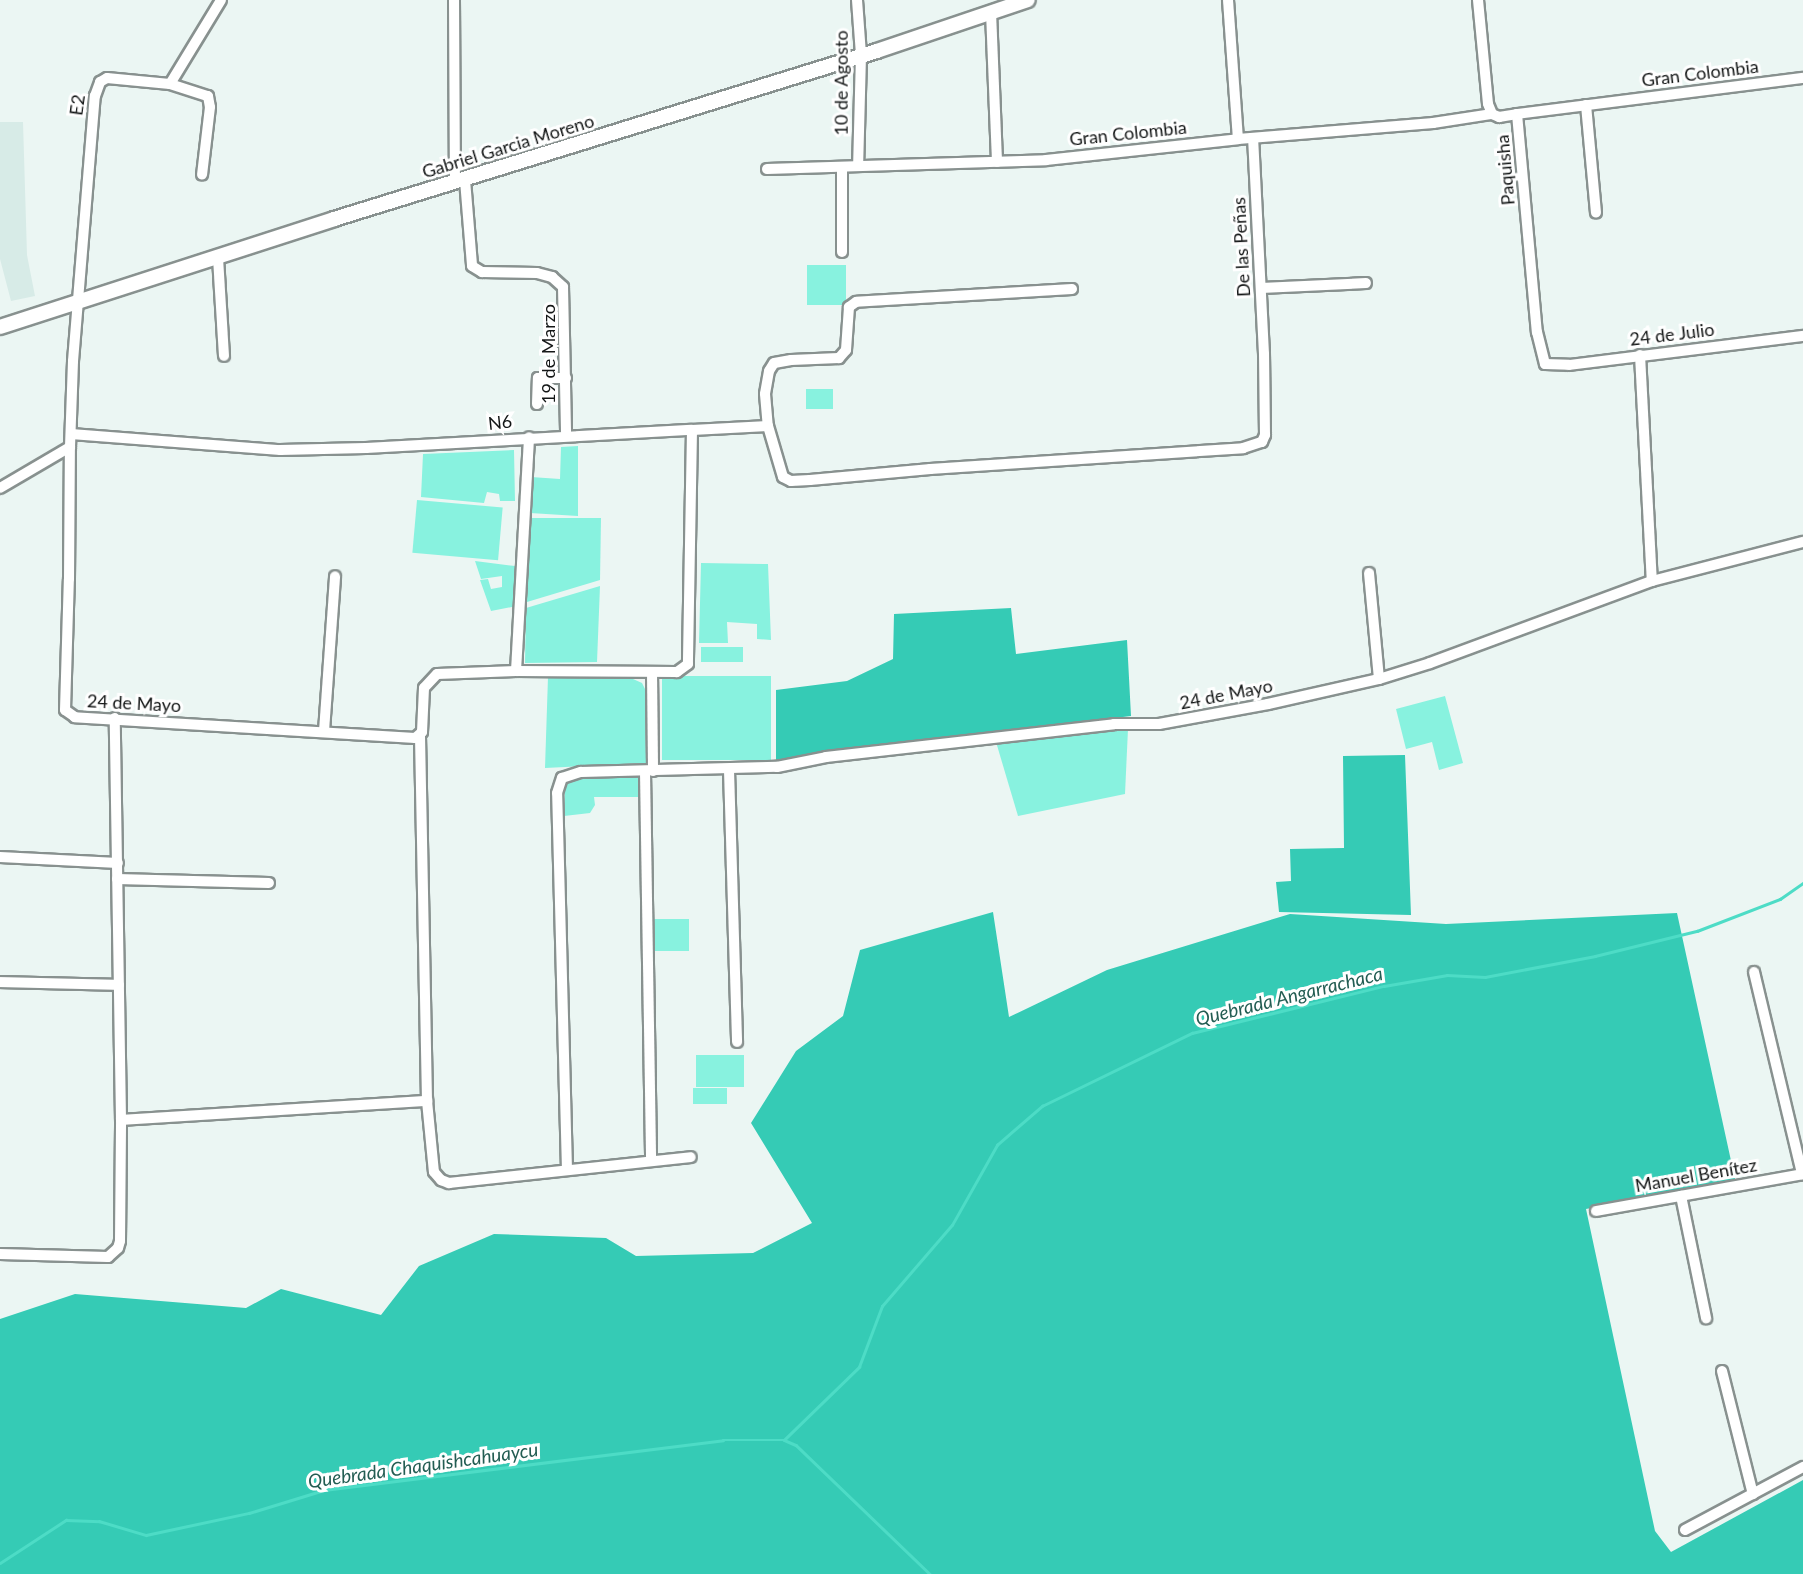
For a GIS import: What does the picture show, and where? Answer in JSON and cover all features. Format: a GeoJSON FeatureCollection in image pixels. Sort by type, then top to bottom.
{"type":"FeatureCollection","features":[{"type":"Feature","properties":{"kind":"street"},"geometry":{"type":"LineString","coordinates":[[202,175],[210,107],[208,96],[170,84],[221,0]]}},
{"type":"Feature","properties":{"kind":"street","name":"19 de Marzo"},"geometry":{"type":"LineString","coordinates":[[454,0],[460,182],[472,266],[482,272],[537,273],[552,277],[563,287],[566,436]]}},
{"type":"Feature","properties":{"kind":"street","name":"10 de Agosto"},"geometry":{"type":"LineString","coordinates":[[857,0],[861,55],[858,166]]}},
{"type":"Feature","properties":{"kind":"street","name":"Gabriel Garcia Moreno"},"geometry":{"type":"LineString","coordinates":[[0,327],[1028,0]]}},
{"type":"Feature","properties":{"kind":"street"},"geometry":{"type":"LineString","coordinates":[[1228,0],[1238,139]]}},
{"type":"Feature","properties":{"kind":"street","name":"Paquisha"},"geometry":{"type":"LineString","coordinates":[[1478,0],[1481,57],[1492,114],[1499,117],[1517,114],[1537,332],[1545,364]]}},
{"type":"Feature","properties":{"kind":"street"},"geometry":{"type":"LineString","coordinates":[[991,12],[997,162]]}},
{"type":"Feature","properties":{"kind":"street","name":"E2"},"geometry":{"type":"LineString","coordinates":[[76,303],[98,86],[103,80],[113,78],[170,84]]}},
{"type":"Feature","properties":{"kind":"street","name":"Gran Colombia"},"geometry":{"type":"LineString","coordinates":[[1517,114],[1803,78]]}},
{"type":"Feature","properties":{"kind":"street"},"geometry":{"type":"LineString","coordinates":[[1586,105],[1596,213]]}},
{"type":"Feature","properties":{"kind":"street","name":"Gran Colombia"},"geometry":{"type":"LineString","coordinates":[[766,169],[997,162],[1433,123],[1492,114]]}},
{"type":"Feature","properties":{"kind":"street","name":"De las Peñas"},"geometry":{"type":"LineString","coordinates":[[768,426],[783,477],[791,481],[1255,446],[1265,435],[1264,354],[1253,139]]}},
{"type":"Feature","properties":{"kind":"street"},"geometry":{"type":"LineString","coordinates":[[842,167],[842,252]]}},
{"type":"Feature","properties":{"kind":"street"},"geometry":{"type":"LineString","coordinates":[[218,258],[224,356]]}},
{"type":"Feature","properties":{"kind":"street"},"geometry":{"type":"LineString","coordinates":[[1261,288],[1366,283]]}},
{"type":"Feature","properties":{"kind":"street"},"geometry":{"type":"LineString","coordinates":[[768,426],[765,394],[769,370],[774,363],[790,360],[839,358],[846,350],[849,307],[856,302],[1072,289]]}},
{"type":"Feature","properties":{"kind":"street","name":"24 de Mayo"},"geometry":{"type":"LineString","coordinates":[[76,303],[63,706],[67,713],[75,717],[420,737]]}},
{"type":"Feature","properties":{"kind":"street","name":"24 de Julio"},"geometry":{"type":"LineString","coordinates":[[1545,364],[1569,365],[1803,336]]}},
{"type":"Feature","properties":{"kind":"street"},"geometry":{"type":"LineString","coordinates":[[1640,355],[1652,581]]}},
{"type":"Feature","properties":{"kind":"street"},"geometry":{"type":"LineString","coordinates":[[537,404],[538,379],[566,378]]}},
{"type":"Feature","properties":{"kind":"street","name":"N6"},"geometry":{"type":"LineString","coordinates":[[71,434],[280,450],[378,448],[529,437],[768,426]]}},
{"type":"Feature","properties":{"kind":"street"},"geometry":{"type":"LineString","coordinates":[[691,1157],[449,1183],[441,1180],[434,1172],[427,1101],[420,737],[424,688],[431,677],[437,674],[516,671],[652,672],[684,669],[690,652],[692,430]]}},
{"type":"Feature","properties":{"kind":"street"},"geometry":{"type":"LineString","coordinates":[[516,671],[529,437]]}},
{"type":"Feature","properties":{"kind":"street"},"geometry":{"type":"LineString","coordinates":[[0,488],[70,447]]}},
{"type":"Feature","properties":{"kind":"street","name":"24 de Mayo"},"geometry":{"type":"LineString","coordinates":[[567,1170],[557,793],[562,778],[574,773],[777,767],[825,757],[1114,724],[1159,724],[1379,679],[1430,663],[1652,581],[1803,542]]}},
{"type":"Feature","properties":{"kind":"street"},"geometry":{"type":"LineString","coordinates":[[1369,573],[1379,679]]}},
{"type":"Feature","properties":{"kind":"street"},"geometry":{"type":"LineString","coordinates":[[324,731],[335,576]]}},
{"type":"Feature","properties":{"kind":"street"},"geometry":{"type":"LineString","coordinates":[[651,1160],[644,771],[652,672]]}},
{"type":"Feature","properties":{"kind":"street"},"geometry":{"type":"LineString","coordinates":[[0,1254],[108,1256],[114,1254],[120,1241],[121,1120],[115,718]]}},
{"type":"Feature","properties":{"kind":"street"},"geometry":{"type":"LineString","coordinates":[[729,770],[737,1042]]}},
{"type":"Feature","properties":{"kind":"street"},"geometry":{"type":"LineString","coordinates":[[0,857],[118,863]]}},
{"type":"Feature","properties":{"kind":"street"},"geometry":{"type":"LineString","coordinates":[[117,879],[269,883]]}},
{"type":"Feature","properties":{"kind":"street"},"geometry":{"type":"LineString","coordinates":[[1754,972],[1802,1174]]}},
{"type":"Feature","properties":{"kind":"street"},"geometry":{"type":"LineString","coordinates":[[0,982],[119,985]]}},
{"type":"Feature","properties":{"kind":"street"},"geometry":{"type":"LineString","coordinates":[[121,1120],[427,1101]]}},
{"type":"Feature","properties":{"kind":"street","name":"Manuel Benítez"},"geometry":{"type":"LineString","coordinates":[[1596,1211],[1802,1174]]}},
{"type":"Feature","properties":{"kind":"street"},"geometry":{"type":"LineString","coordinates":[[1681,1196],[1706,1318]]}},
{"type":"Feature","properties":{"kind":"street"},"geometry":{"type":"LineString","coordinates":[[1722,1371],[1753,1494]]}},
{"type":"Feature","properties":{"kind":"street"},"geometry":{"type":"LineString","coordinates":[[1685,1530],[1803,1467]]}},
{"type":"Feature","properties":{"kind":"shaded area"},"geometry":{"type":"Polygon","coordinates":[[[0,122],[23,122],[27,255],[35,296],[11,301],[0,259],[0,122]]]}},
{"type":"Feature","properties":{"kind":"green space"},"geometry":{"type":"Polygon","coordinates":[[[807,265],[846,265],[846,305],[807,305],[807,265]]]}},
{"type":"Feature","properties":{"kind":"green space"},"geometry":{"type":"Polygon","coordinates":[[[806,389],[833,389],[833,409],[806,409],[806,389]]]}},
{"type":"Feature","properties":{"kind":"green space"},"geometry":{"type":"Polygon","coordinates":[[[578,446],[578,516],[530,513],[531,477],[560,479],[561,447],[578,446]]]}},
{"type":"Feature","properties":{"kind":"green space"},"geometry":{"type":"Polygon","coordinates":[[[514,450],[515,501],[500,501],[499,494],[487,492],[484,503],[421,497],[423,454],[514,450]]]}},
{"type":"Feature","properties":{"kind":"green space"},"geometry":{"type":"Polygon","coordinates":[[[417,500],[503,507],[498,560],[412,553],[417,500]]]}},
{"type":"Feature","properties":{"kind":"green space"},"geometry":{"type":"Polygon","coordinates":[[[529,518],[601,518],[600,580],[527,602],[529,518]]]}},
{"type":"Feature","properties":{"kind":"green space"},"geometry":{"type":"Polygon","coordinates":[[[475,561],[515,566],[517,606],[491,611],[480,580],[488,579],[491,589],[502,587],[502,576],[481,579],[475,561]]]}},
{"type":"Feature","properties":{"kind":"green space"},"geometry":{"type":"Polygon","coordinates":[[[701,563],[768,564],[771,640],[757,639],[757,624],[727,622],[728,643],[699,643],[701,563]]]}},
{"type":"Feature","properties":{"kind":"green space"},"geometry":{"type":"Polygon","coordinates":[[[600,586],[597,662],[525,663],[526,608],[600,586]]]}},
{"type":"Feature","properties":{"kind":"green space"},"geometry":{"type":"Polygon","coordinates":[[[1011,608],[1016,654],[1127,640],[1131,716],[776,760],[776,690],[847,681],[893,659],[894,614],[1011,608]]]}},
{"type":"Feature","properties":{"kind":"green space"},"geometry":{"type":"Polygon","coordinates":[[[701,647],[743,647],[743,662],[701,662],[701,647]]]}},
{"type":"Feature","properties":{"kind":"green space"},"geometry":{"type":"Polygon","coordinates":[[[662,676],[771,676],[771,760],[662,760],[662,676]]]}},
{"type":"Feature","properties":{"kind":"green space"},"geometry":{"type":"Polygon","coordinates":[[[548,677],[633,679],[642,683],[645,689],[646,763],[545,768],[548,677]]]}},
{"type":"Feature","properties":{"kind":"green space"},"geometry":{"type":"Polygon","coordinates":[[[1445,696],[1463,763],[1439,770],[1432,742],[1406,749],[1396,709],[1445,696]]]}},
{"type":"Feature","properties":{"kind":"green space"},"geometry":{"type":"Polygon","coordinates":[[[1128,729],[1125,794],[1018,816],[996,742],[1128,729]]]}},
{"type":"Feature","properties":{"kind":"green space"},"geometry":{"type":"Polygon","coordinates":[[[1405,755],[1411,915],[1279,912],[1276,882],[1291,881],[1290,849],[1344,848],[1343,756],[1405,755]]]}},
{"type":"Feature","properties":{"kind":"green space"},"geometry":{"type":"Polygon","coordinates":[[[639,775],[640,797],[594,797],[595,805],[590,813],[564,816],[565,784],[584,777],[639,775]]]}},
{"type":"Feature","properties":{"kind":"green space"},"geometry":{"type":"Polygon","coordinates":[[[993,912],[1009,1017],[1107,970],[1290,914],[1446,924],[1677,913],[1735,1179],[1586,1209],[1655,1531],[1671,1552],[1803,1480],[1803,1574],[0,1574],[0,1319],[75,1294],[246,1308],[281,1289],[381,1315],[419,1266],[494,1234],[606,1238],[636,1256],[753,1253],[812,1223],[751,1123],[796,1051],[843,1016],[860,950],[993,912]]]}},
{"type":"Feature","properties":{"kind":"green space"},"geometry":{"type":"Polygon","coordinates":[[[653,919],[689,919],[689,951],[653,951],[653,919]]]}},
{"type":"Feature","properties":{"kind":"green space"},"geometry":{"type":"Polygon","coordinates":[[[696,1055],[744,1055],[744,1087],[696,1087],[696,1055]]]}},
{"type":"Feature","properties":{"kind":"green space"},"geometry":{"type":"Polygon","coordinates":[[[693,1088],[727,1088],[727,1104],[693,1104],[693,1088]]]}},
{"type":"Feature","properties":{"kind":"waterway","name":"Quebrada Angarrachaca"},"geometry":{"type":"LineString","coordinates":[[784,1440],[859,1367],[882,1306],[952,1225],[997,1145],[1042,1106],[1192,1033],[1384,986],[1447,975],[1485,977],[1595,956],[1697,931],[1780,899],[1803,883]]}},
{"type":"Feature","properties":{"kind":"waterway","name":"Quebrada Chaquishcahuaycu"},"geometry":{"type":"LineString","coordinates":[[0,1563],[66,1520],[99,1521],[146,1535],[249,1513],[324,1490],[723,1440],[784,1440],[796,1445],[930,1574]]}}]}
